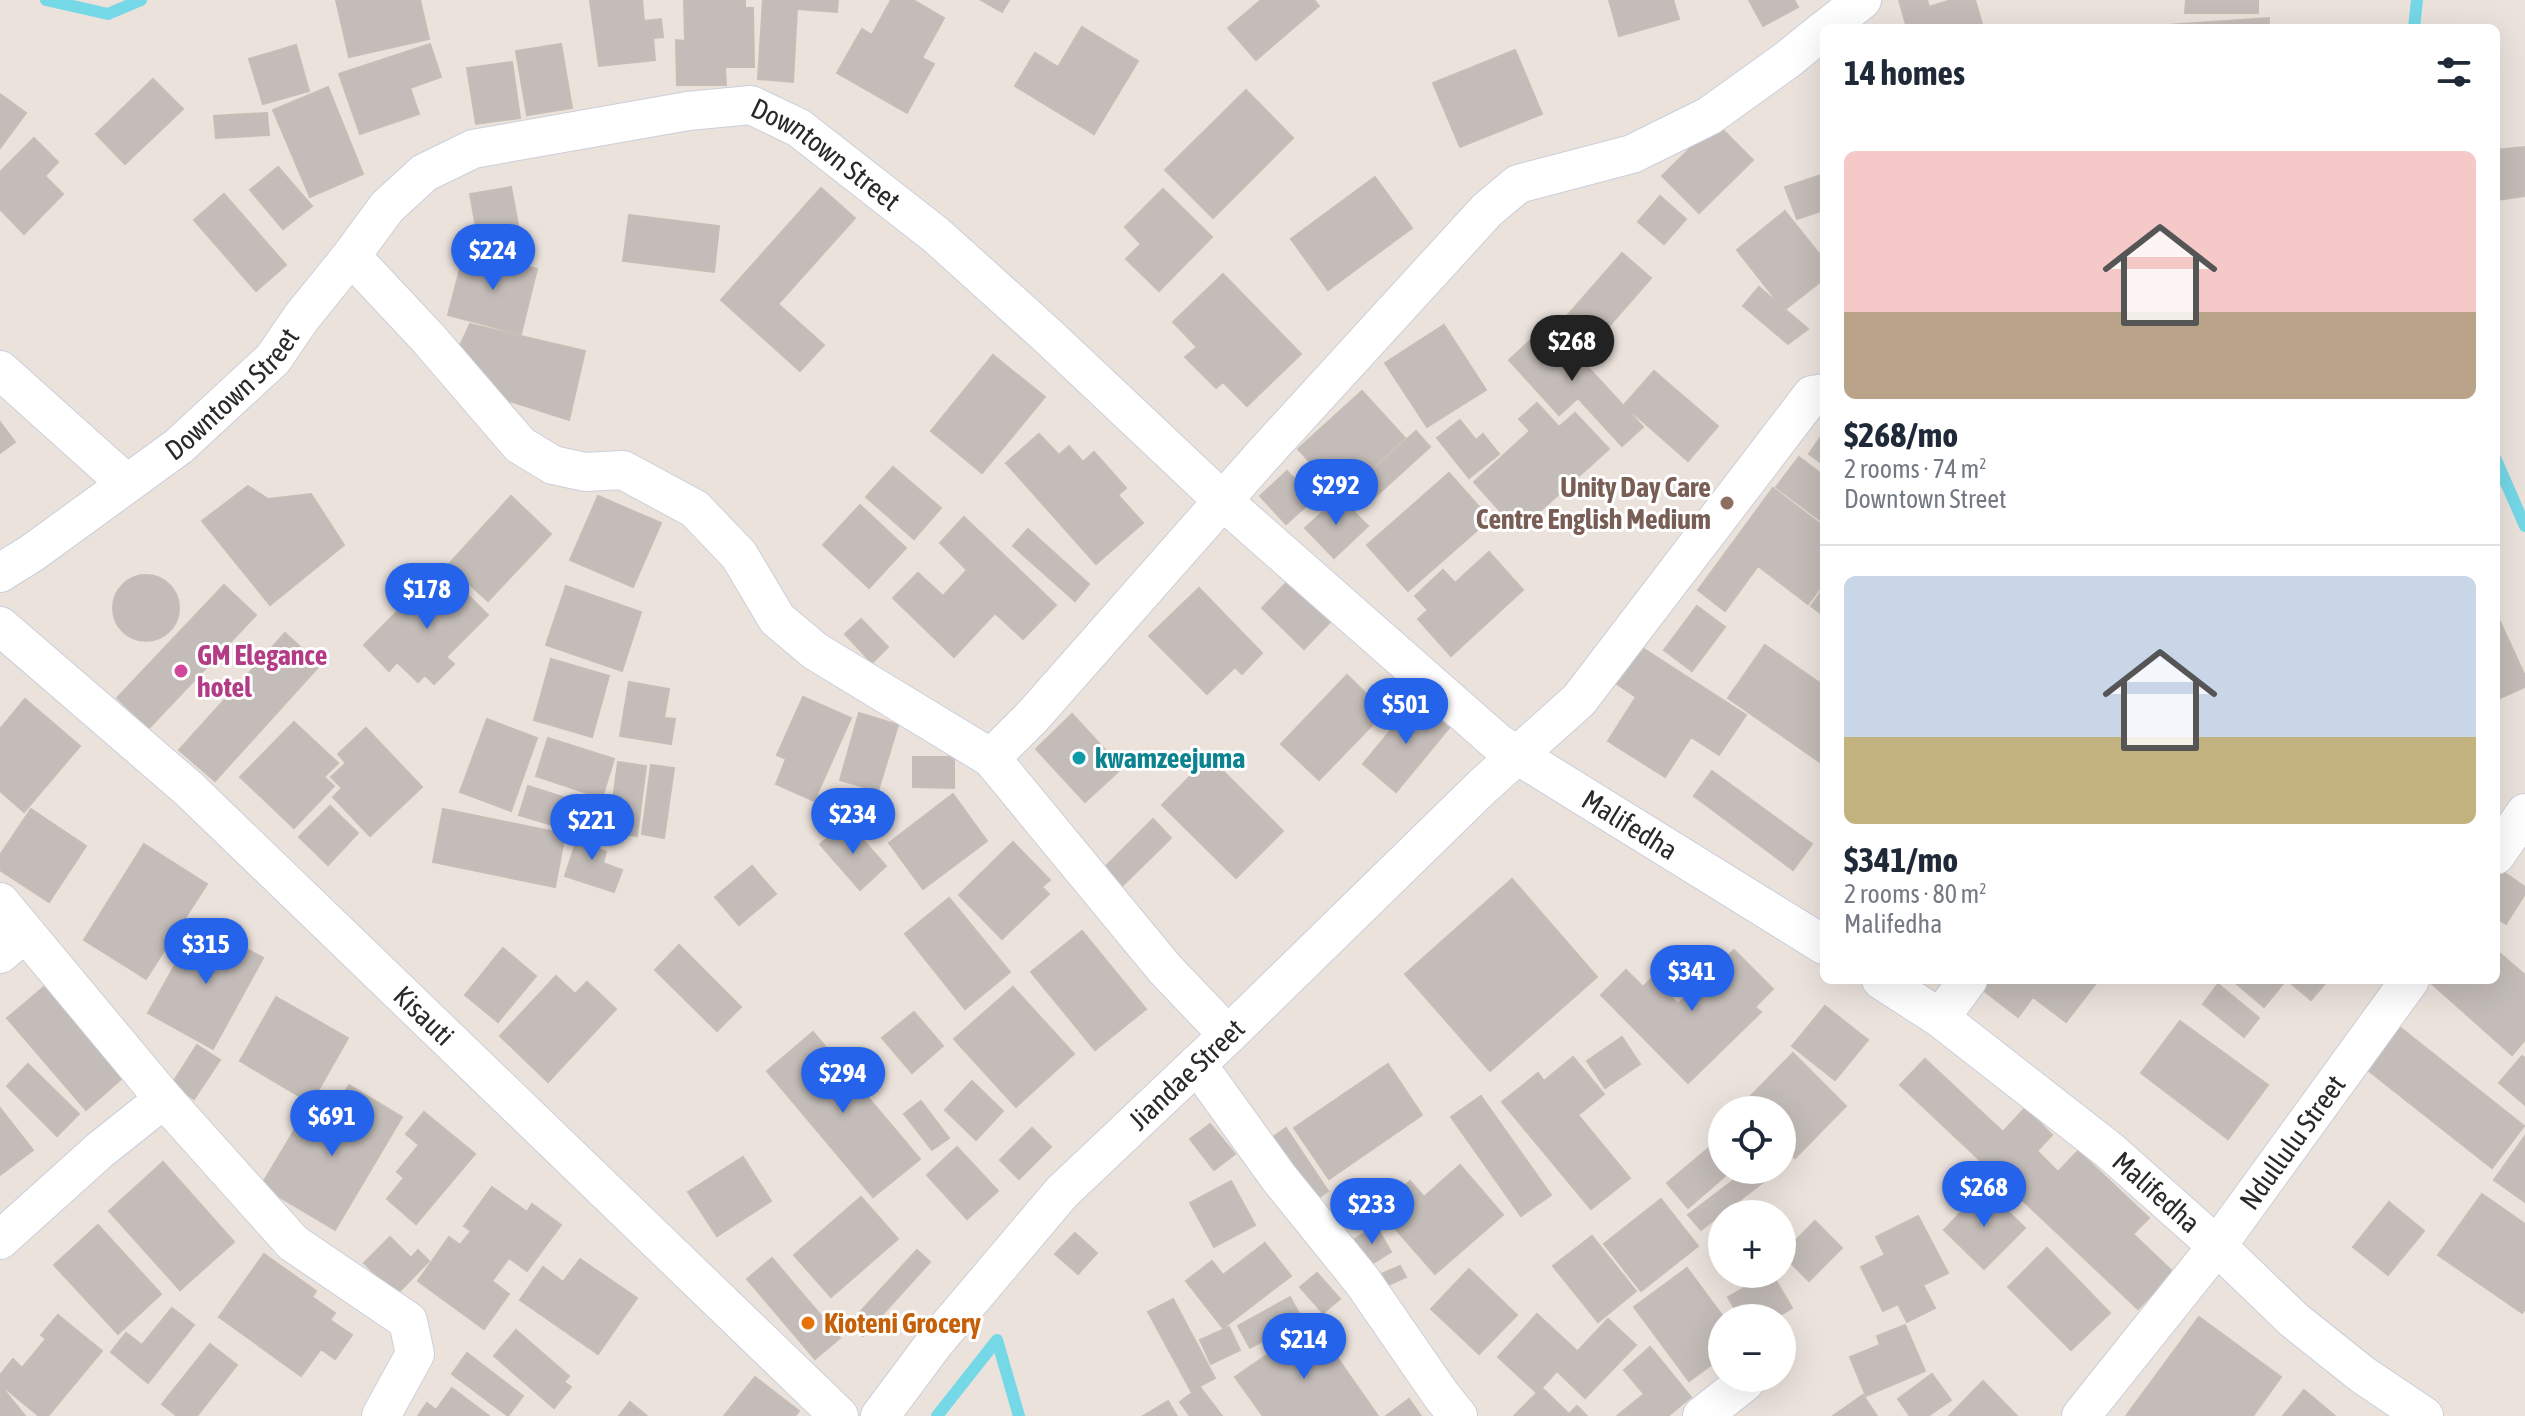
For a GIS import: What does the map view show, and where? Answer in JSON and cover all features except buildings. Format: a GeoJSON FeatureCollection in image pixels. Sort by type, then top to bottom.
{"type":"FeatureCollection","features":[{"type":"Feature","properties":{"kind":"street"},"geometry":{"type":"LineString","coordinates":[[1831,24],[1862,0]]}},
{"type":"Feature","properties":{"kind":"street"},"geometry":{"type":"LineString","coordinates":[[991,758],[1033,716],[1151,579],[1487,210],[1518,184],[1632,154],[1709,116],[1820,33]]}},
{"type":"Feature","properties":{"kind":"street","name":"Downtown Street"},"geometry":{"type":"LineString","coordinates":[[0,573],[179,446],[273,359],[387,207],[424,173],[473,149],[688,111],[751,105],[799,128],[936,235],[1223,501],[1498,743],[1518,756]]}},
{"type":"Feature","properties":{"kind":"street"},"geometry":{"type":"LineString","coordinates":[[351,256],[428,338],[520,445],[553,465],[585,472],[623,470],[695,509],[739,555],[777,619],[815,651],[991,758],[1165,969],[1228,1035]]}},
{"type":"Feature","properties":{"kind":"street"},"geometry":{"type":"LineString","coordinates":[[0,370],[126,483]]}},
{"type":"Feature","properties":{"kind":"street","name":"Jiandae Street"},"geometry":{"type":"LineString","coordinates":[[880,1416],[936,1341],[1062,1192],[1483,786],[1579,700],[1812,395],[1820,394]]}},
{"type":"Feature","properties":{"kind":"street","name":"Kisauti"},"geometry":{"type":"LineString","coordinates":[[0,626],[189,789],[839,1416]]}},
{"type":"Feature","properties":{"kind":"street","name":"Malifedha"},"geometry":{"type":"LineString","coordinates":[[1518,756],[1820,943]]}},
{"type":"Feature","properties":{"kind":"street"},"geometry":{"type":"LineString","coordinates":[[2500,849],[2525,813]]}},
{"type":"Feature","properties":{"kind":"street"},"geometry":{"type":"LineString","coordinates":[[0,902],[12,943],[164,1099],[293,1243],[408,1321],[415,1354],[381,1416]]}},
{"type":"Feature","properties":{"kind":"street","name":"Malifedha"},"geometry":{"type":"LineString","coordinates":[[1887,984],[1940,1018],[2109,1150],[2294,1320],[2363,1375],[2424,1416]]}},
{"type":"Feature","properties":{"kind":"street"},"geometry":{"type":"LineString","coordinates":[[1940,1018],[1965,984]]}},
{"type":"Feature","properties":{"kind":"street","name":"Ndullulu Street"},"geometry":{"type":"LineString","coordinates":[[2081,1416],[2217,1246],[2407,984]]}},
{"type":"Feature","properties":{"kind":"street"},"geometry":{"type":"LineString","coordinates":[[1197,1064],[1279,1178],[1363,1282],[1458,1416]]}},
{"type":"Feature","properties":{"kind":"street"},"geometry":{"type":"LineString","coordinates":[[0,1240],[100,1150],[164,1099]]}},
{"type":"Feature","properties":{"kind":"street"},"geometry":{"type":"LineString","coordinates":[[1702,1416],[1732,1392]]}},
{"type":"Feature","properties":{"kind":"waterway"},"geometry":{"type":"LineString","coordinates":[[46,0],[108,14],[141,0]]}},
{"type":"Feature","properties":{"kind":"waterway"},"geometry":{"type":"LineString","coordinates":[[2414,24],[2417,0]]}},
{"type":"Feature","properties":{"kind":"waterway"},"geometry":{"type":"LineString","coordinates":[[2500,469],[2525,526]]}},
{"type":"Feature","properties":{"kind":"waterway"},"geometry":{"type":"LineString","coordinates":[[937,1416],[997,1340],[1019,1416]]}},
{"type":"Feature","properties":{"kind":"place","name":"Unity Day Care Centre English Medium"},"geometry":{"type":"Point","coordinates":[1727,503]}},
{"type":"Feature","properties":{"kind":"place","name":"GM Elegance hotel"},"geometry":{"type":"Point","coordinates":[181,671]}},
{"type":"Feature","properties":{"kind":"place","name":"kwamzeejuma"},"geometry":{"type":"Point","coordinates":[1079,758]}},
{"type":"Feature","properties":{"kind":"place","name":"Kioteni Grocery"},"geometry":{"type":"Point","coordinates":[808,1323]}}]}
